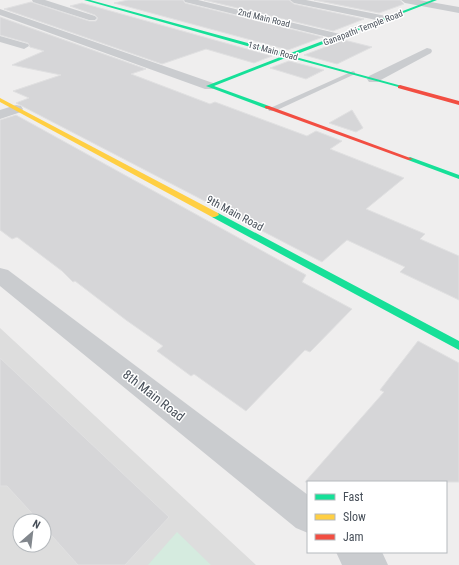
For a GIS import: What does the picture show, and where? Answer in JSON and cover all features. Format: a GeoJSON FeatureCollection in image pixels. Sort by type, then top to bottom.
{"type":"FeatureCollection","features":[{"type":"Feature","properties":{"kind":"street"},"geometry":{"type":"LineString","coordinates":[[36,0],[92,18]]}},
{"type":"Feature","properties":{"kind":"street","name":"1st Main Road"},"geometry":{"type":"LineString","coordinates":[[86,0],[459,103]]}},
{"type":"Feature","properties":{"kind":"street","name":"2nd Main Road"},"geometry":{"type":"LineString","coordinates":[[188,0],[340,37]]}},
{"type":"Feature","properties":{"kind":"street"},"geometry":{"type":"LineString","coordinates":[[294,0],[386,19]]}},
{"type":"Feature","properties":{"kind":"street"},"geometry":{"type":"LineString","coordinates":[[405,0],[459,10]]}},
{"type":"Feature","properties":{"kind":"street","name":"Ganapathi Temple Road"},"geometry":{"type":"LineString","coordinates":[[209,86],[435,0]]}},
{"type":"Feature","properties":{"kind":"street"},"geometry":{"type":"LineString","coordinates":[[0,12],[459,177]]}},
{"type":"Feature","properties":{"kind":"street"},"geometry":{"type":"LineString","coordinates":[[0,39],[24,46]]}},
{"type":"Feature","properties":{"kind":"street"},"geometry":{"type":"LineString","coordinates":[[373,79],[427,51]]}},
{"type":"Feature","properties":{"kind":"street","name":"9th Main Road"},"geometry":{"type":"LineString","coordinates":[[0,100],[459,346]]}},
{"type":"Feature","properties":{"kind":"street"},"geometry":{"type":"LineString","coordinates":[[0,115],[16,109]]}},
{"type":"Feature","properties":{"kind":"street","name":"8th Main Road"},"geometry":{"type":"LineString","coordinates":[[0,275],[307,515]]}},
{"type":"Feature","properties":{"kind":"street"},"geometry":{"type":"LineString","coordinates":[[355,553],[370,565]]}},
{"type":"Feature","properties":{"kind":"lane"},"geometry":{"type":"LineString","coordinates":[[272,109],[353,73]]}},
{"type":"Feature","properties":{"kind":"shaded area"},"geometry":{"type":"Polygon","coordinates":[[[0,328],[256,565],[0,565],[0,328]]]}},
{"type":"Feature","properties":{"kind":"green space"},"geometry":{"type":"Polygon","coordinates":[[[177,532],[211,565],[148,565],[177,532]]]}},
{"type":"Feature","properties":{"kind":"building"},"geometry":{"type":"Polygon","coordinates":[[[128,0],[183,0],[185,3],[323,37],[288,50],[114,3],[128,0]]]}},
{"type":"Feature","properties":{"kind":"building"},"geometry":{"type":"Polygon","coordinates":[[[204,0],[289,0],[294,4],[364,19],[333,31],[204,0]]]}},
{"type":"Feature","properties":{"kind":"building"},"geometry":{"type":"Polygon","coordinates":[[[314,0],[400,0],[404,4],[379,13],[314,0]]]}},
{"type":"Feature","properties":{"kind":"building"},"geometry":{"type":"Polygon","coordinates":[[[31,2],[89,21],[96,21],[98,18],[95,15],[70,6],[82,3],[272,56],[254,63],[206,49],[162,64],[4,9],[31,2]]]}},
{"type":"Feature","properties":{"kind":"building"},"geometry":{"type":"Polygon","coordinates":[[[0,17],[146,69],[131,74],[210,104],[215,102],[307,136],[316,131],[342,141],[330,149],[404,178],[366,209],[425,234],[420,239],[459,256],[459,300],[400,272],[405,267],[347,240],[322,262],[16,103],[29,98],[13,91],[61,75],[12,65],[44,51],[30,47],[28,43],[0,35],[0,17]]]}},
{"type":"Feature","properties":{"kind":"building"},"geometry":{"type":"Polygon","coordinates":[[[344,40],[372,47],[337,64],[304,55],[344,40]]]}},
{"type":"Feature","properties":{"kind":"building"},"geometry":{"type":"Polygon","coordinates":[[[289,61],[324,70],[306,79],[270,68],[289,61]]]}},
{"type":"Feature","properties":{"kind":"building"},"geometry":{"type":"Polygon","coordinates":[[[352,110],[363,128],[356,132],[329,123],[352,110]]]}},
{"type":"Feature","properties":{"kind":"building"},"geometry":{"type":"Polygon","coordinates":[[[16,115],[306,275],[302,282],[352,309],[310,352],[305,350],[246,411],[194,374],[191,376],[157,351],[163,346],[75,281],[73,282],[62,271],[17,237],[12,239],[0,230],[0,120],[16,115]]]}},
{"type":"Feature","properties":{"kind":"building"},"geometry":{"type":"Polygon","coordinates":[[[418,341],[459,363],[459,482],[305,482],[384,392],[380,390],[418,341]]]}},
{"type":"Feature","properties":{"kind":"building"},"geometry":{"type":"Polygon","coordinates":[[[0,358],[169,517],[125,565],[78,565],[52,536],[52,513],[32,513],[7,486],[0,486],[0,358]]]}},
{"type":"Feature","properties":{"kind":"traffic: fast"},"geometry":{"type":"LineString","coordinates":[[86,0],[400,87]]}},
{"type":"Feature","properties":{"kind":"traffic: fast"},"geometry":{"type":"LineString","coordinates":[[267,107],[209,86],[435,0]]}},
{"type":"Feature","properties":{"kind":"traffic: fast"},"geometry":{"type":"LineString","coordinates":[[410,159],[459,177]]}},
{"type":"Feature","properties":{"kind":"traffic: fast"},"geometry":{"type":"LineString","coordinates":[[215,215],[459,346]]}},
{"type":"Feature","properties":{"kind":"traffic: slow"},"geometry":{"type":"LineString","coordinates":[[0,100],[215,215]]}},
{"type":"Feature","properties":{"kind":"traffic: jam"},"geometry":{"type":"LineString","coordinates":[[400,87],[459,103]]}},
{"type":"Feature","properties":{"kind":"traffic: jam"},"geometry":{"type":"LineString","coordinates":[[267,107],[410,159]]}}]}
